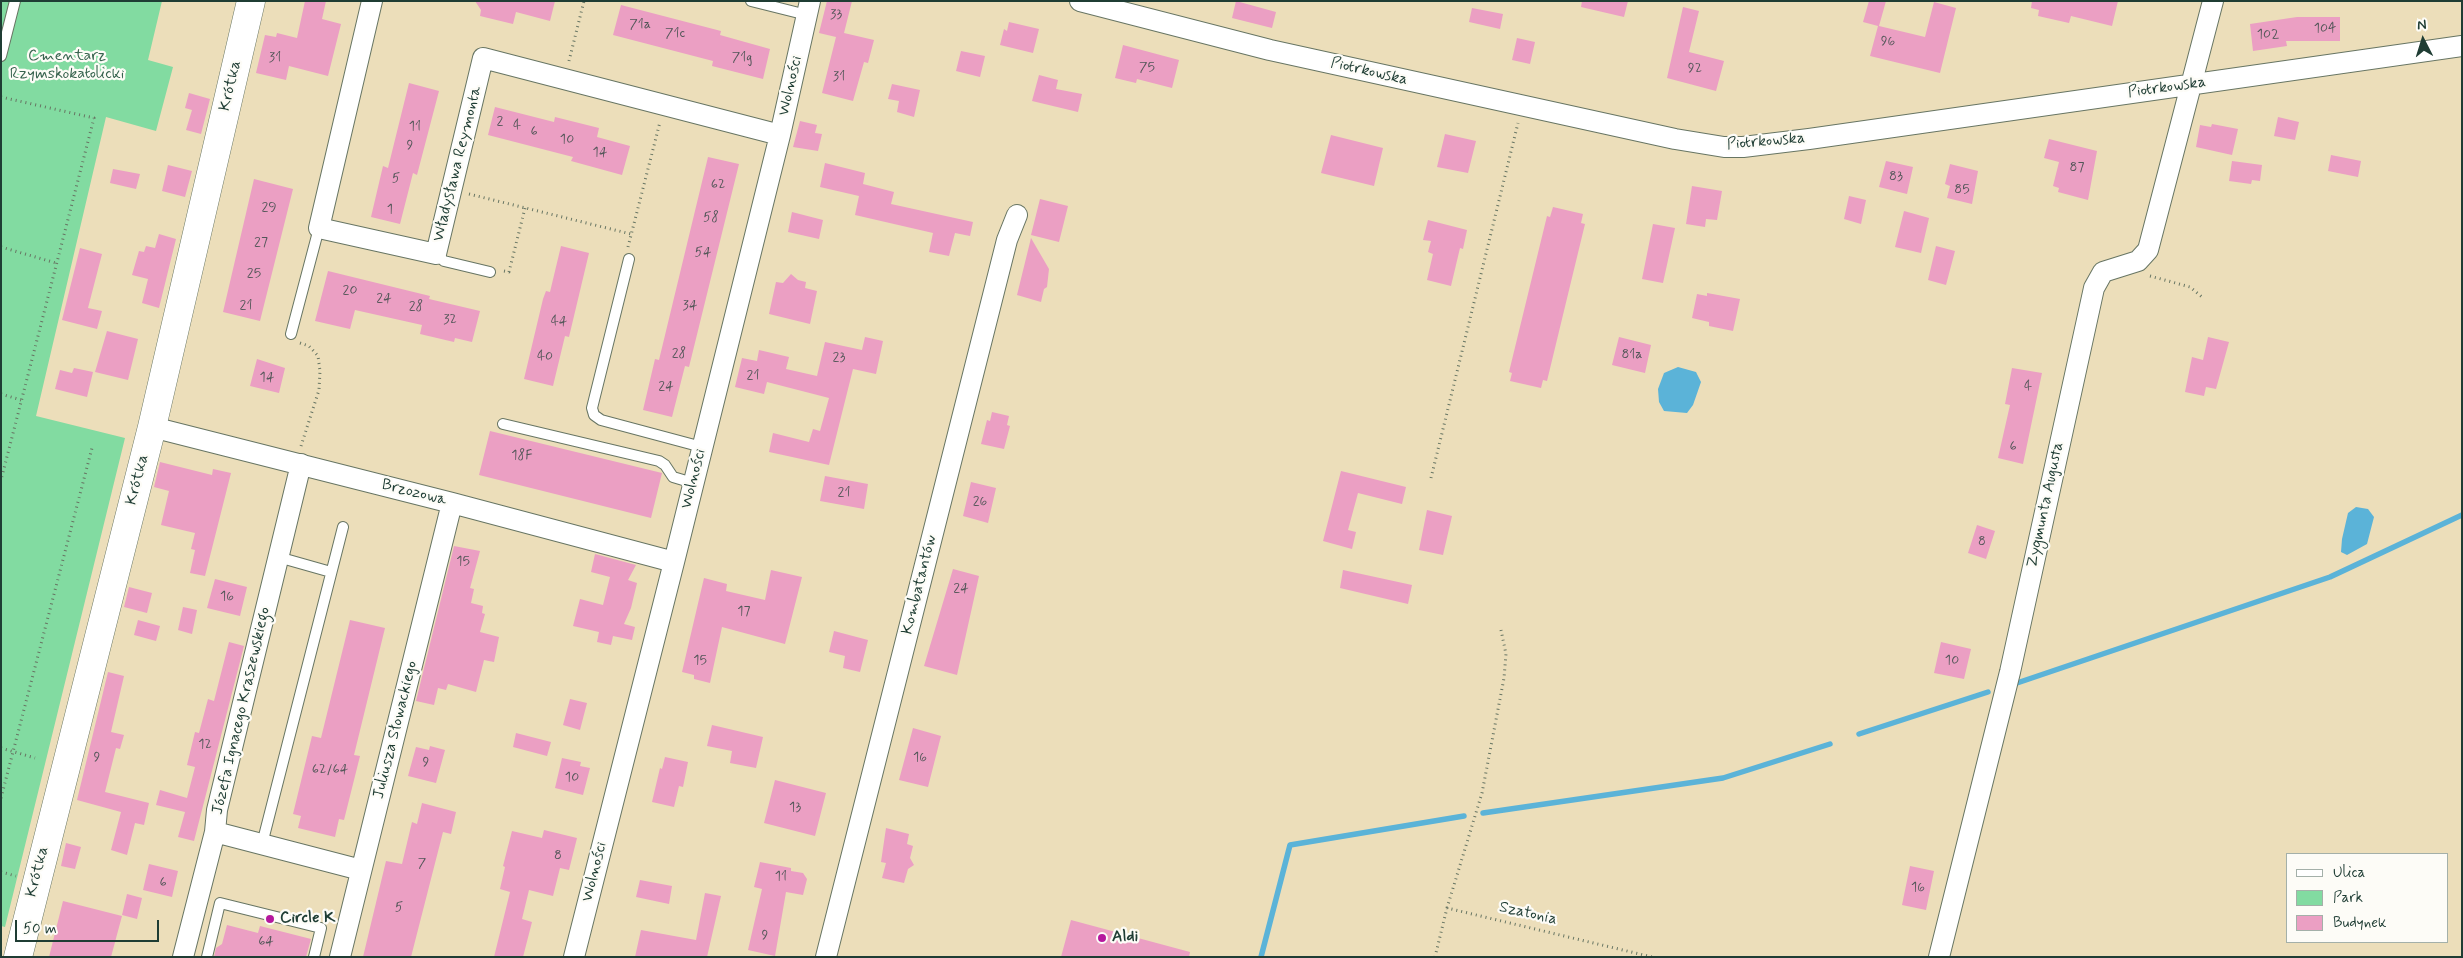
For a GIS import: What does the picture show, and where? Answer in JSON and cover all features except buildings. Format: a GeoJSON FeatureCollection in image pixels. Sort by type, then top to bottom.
{"type":"FeatureCollection","features":[{"type":"Feature","properties":{"kind":"street","name":"Krótka"},"geometry":{"type":"LineString","coordinates":[[18,957],[152,427],[251,1]]}},
{"type":"Feature","properties":{"kind":"street"},"geometry":{"type":"LineString","coordinates":[[319,228],[372,1]]}},
{"type":"Feature","properties":{"kind":"street","name":"Piotrkowska"},"geometry":{"type":"LineString","coordinates":[[1080,1],[1270,50],[1522,106],[1675,139],[1724,147],[1743,148],[2461,45]]}},
{"type":"Feature","properties":{"kind":"street"},"geometry":{"type":"LineString","coordinates":[[2138,261],[2148,250],[2213,1]]}},
{"type":"Feature","properties":{"kind":"street","name":"Wolności"},"geometry":{"type":"LineString","coordinates":[[574,957],[780,135],[809,8]]}},
{"type":"Feature","properties":{"kind":"street","name":"Władysława Reymonta"},"geometry":{"type":"LineString","coordinates":[[319,228],[436,254],[483,58],[780,135]]}},
{"type":"Feature","properties":{"kind":"street","name":"Kombatantów"},"geometry":{"type":"LineString","coordinates":[[826,957],[1006,240],[1017,215]]}},
{"type":"Feature","properties":{"kind":"street","name":"Zygmunta Augusta"},"geometry":{"type":"LineString","coordinates":[[1939,957],[2010,672],[2094,288],[2103,272],[2138,261]]}},
{"type":"Feature","properties":{"kind":"street","name":"Brzozowa"},"geometry":{"type":"LineString","coordinates":[[152,427],[452,503],[674,562]]}},
{"type":"Feature","properties":{"kind":"street","name":"Józefa Ignacego Kraszewskiego"},"geometry":{"type":"LineString","coordinates":[[183,957],[216,832],[217,810],[301,464]]}},
{"type":"Feature","properties":{"kind":"street","name":"Juliusza Słowackiego"},"geometry":{"type":"LineString","coordinates":[[340,957],[452,503]]}},
{"type":"Feature","properties":{"kind":"street"},"geometry":{"type":"LineString","coordinates":[[216,832],[361,870]]}},
{"type":"Feature","properties":{"kind":"lane"},"geometry":{"type":"LineString","coordinates":[[1,56],[15,1]]}},
{"type":"Feature","properties":{"kind":"lane"},"geometry":{"type":"LineString","coordinates":[[751,1],[809,8]]}},
{"type":"Feature","properties":{"kind":"lane"},"geometry":{"type":"LineString","coordinates":[[291,334],[319,228]]}},
{"type":"Feature","properties":{"kind":"lane"},"geometry":{"type":"LineString","coordinates":[[436,254],[444,261],[490,272]]}},
{"type":"Feature","properties":{"kind":"lane"},"geometry":{"type":"LineString","coordinates":[[628,259],[592,408],[594,415],[601,420],[702,446]]}},
{"type":"Feature","properties":{"kind":"lane"},"geometry":{"type":"LineString","coordinates":[[503,424],[659,461],[665,465],[673,477],[693,483]]}},
{"type":"Feature","properties":{"kind":"lane"},"geometry":{"type":"LineString","coordinates":[[262,844],[343,527]]}},
{"type":"Feature","properties":{"kind":"lane"},"geometry":{"type":"LineString","coordinates":[[278,557],[331,572]]}},
{"type":"Feature","properties":{"kind":"lane"},"geometry":{"type":"LineString","coordinates":[[207,957],[220,903],[321,928],[314,957]]}},
{"type":"Feature","properties":{"kind":"path"},"geometry":{"type":"LineString","coordinates":[[564,78],[584,1]]}},
{"type":"Feature","properties":{"kind":"path"},"geometry":{"type":"LineString","coordinates":[[1,97],[94,118],[1,480]]}},
{"type":"Feature","properties":{"kind":"path"},"geometry":{"type":"LineString","coordinates":[[628,259],[626,253],[664,105]]}},
{"type":"Feature","properties":{"kind":"path"},"geometry":{"type":"LineString","coordinates":[[1431,478],[1522,106]]}},
{"type":"Feature","properties":{"kind":"path"},"geometry":{"type":"LineString","coordinates":[[452,190],[631,234]]}},
{"type":"Feature","properties":{"kind":"path"},"geometry":{"type":"LineString","coordinates":[[490,272],[498,270],[509,272],[525,208]]}},
{"type":"Feature","properties":{"kind":"path"},"geometry":{"type":"LineString","coordinates":[[1,247],[56,263]]}},
{"type":"Feature","properties":{"kind":"path"},"geometry":{"type":"LineString","coordinates":[[2138,261],[2148,275],[2190,287],[2202,297]]}},
{"type":"Feature","properties":{"kind":"path"},"geometry":{"type":"LineString","coordinates":[[291,334],[300,342],[309,346],[318,356],[320,372],[319,390],[315,406],[302,438],[301,464]]}},
{"type":"Feature","properties":{"kind":"path"},"geometry":{"type":"LineString","coordinates":[[1,394],[21,400]]}},
{"type":"Feature","properties":{"kind":"path"},"geometry":{"type":"LineString","coordinates":[[1,798],[92,448]]}},
{"type":"Feature","properties":{"kind":"path"},"geometry":{"type":"LineString","coordinates":[[1435,957],[1447,908],[1484,783],[1504,678],[1506,654],[1501,630]]}},
{"type":"Feature","properties":{"kind":"path"},"geometry":{"type":"LineString","coordinates":[[1,748],[34,758]]}},
{"type":"Feature","properties":{"kind":"path","name":"Szatonia"},"geometry":{"type":"LineString","coordinates":[[1447,908],[1652,957]]}},
{"type":"Feature","properties":{"kind":"green space","name":"Cmentarz Rzymskokatolicki"},"geometry":{"type":"Polygon","coordinates":[[[1,1],[162,1],[148,60],[173,67],[156,131],[106,117],[36,416],[125,438],[5,927],[1,926],[1,1]]]}},
{"type":"Feature","properties":{"kind":"water"},"geometry":{"type":"Polygon","coordinates":[[[1678,367],[1696,372],[1701,382],[1693,405],[1687,413],[1664,411],[1659,402],[1658,389],[1664,373],[1678,367]]]}},
{"type":"Feature","properties":{"kind":"water"},"geometry":{"type":"Polygon","coordinates":[[[2356,507],[2368,509],[2374,517],[2367,544],[2347,555],[2341,552],[2342,539],[2348,513],[2356,507]]]}},
{"type":"Feature","properties":{"kind":"waterway"},"geometry":{"type":"LineString","coordinates":[[2017,683],[2330,577],[2462,515]]}},
{"type":"Feature","properties":{"kind":"waterway"},"geometry":{"type":"LineString","coordinates":[[1859,734],[1988,692]]}},
{"type":"Feature","properties":{"kind":"waterway"},"geometry":{"type":"LineString","coordinates":[[1483,813],[1723,778],[1830,744]]}},
{"type":"Feature","properties":{"kind":"waterway"},"geometry":{"type":"LineString","coordinates":[[1261,957],[1290,845],[1464,816]]}},
{"type":"Feature","properties":{"kind":"place","name":"Circle K"},"geometry":{"type":"Point","coordinates":[270,919]}},
{"type":"Feature","properties":{"kind":"place","name":"Aldi"},"geometry":{"type":"Point","coordinates":[1102,938]}}]}
